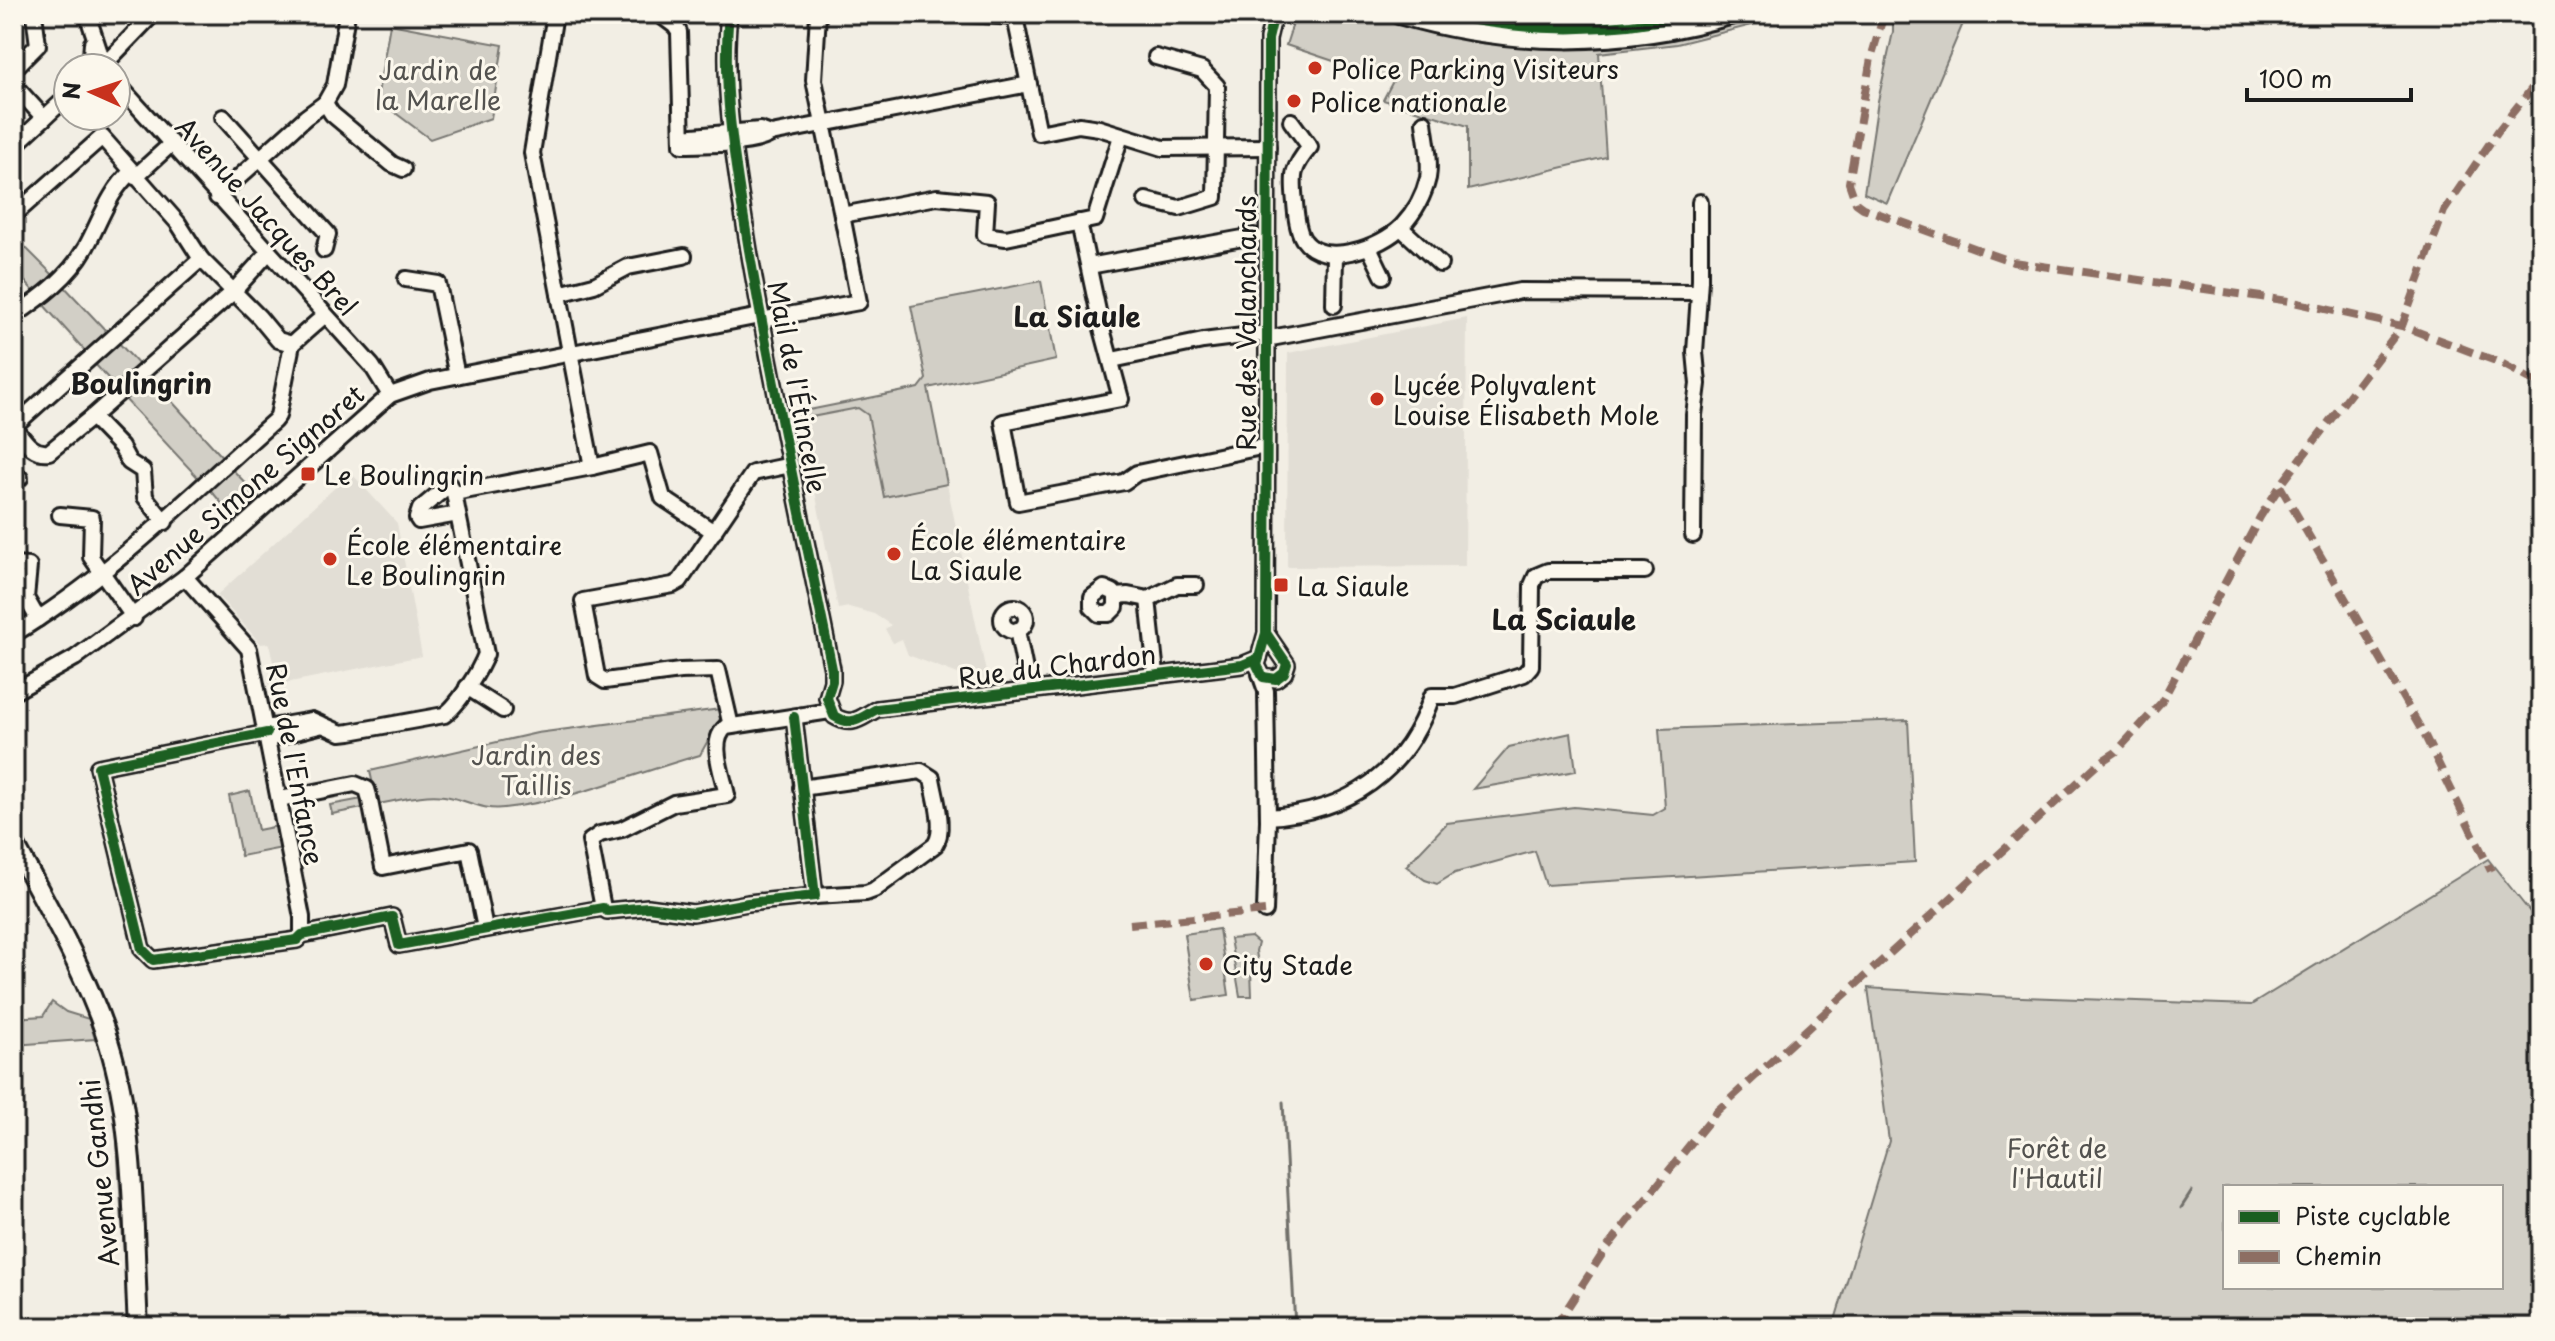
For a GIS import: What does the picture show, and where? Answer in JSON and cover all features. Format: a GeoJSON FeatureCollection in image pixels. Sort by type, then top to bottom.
{"type":"FeatureCollection","features":[{"type":"Feature","properties":{"kind":"main road"},"geometry":{"type":"LineString","coordinates":[[1399,14],[1469,31],[1573,39],[1672,29],[1733,14]]}},
{"type":"Feature","properties":{"kind":"main road","name":"Avenue Gandhi"},"geometry":{"type":"LineString","coordinates":[[14,844],[87,987],[113,1056],[127,1146],[138,1327]]}},
{"type":"Feature","properties":{"kind":"street"},"geometry":{"type":"LineString","coordinates":[[14,69],[38,45],[34,14]]}},
{"type":"Feature","properties":{"kind":"street"},"geometry":{"type":"LineString","coordinates":[[87,14],[95,52]]}},
{"type":"Feature","properties":{"kind":"street"},"geometry":{"type":"LineString","coordinates":[[116,52],[153,14]]}},
{"type":"Feature","properties":{"kind":"street"},"geometry":{"type":"LineString","coordinates":[[217,197],[325,103],[335,85],[347,14]]}},
{"type":"Feature","properties":{"kind":"street"},"geometry":{"type":"LineString","coordinates":[[555,14],[532,153],[592,467]]}},
{"type":"Feature","properties":{"kind":"street"},"geometry":{"type":"LineString","coordinates":[[659,14],[679,32],[682,141],[732,137],[762,140],[771,134],[1029,84]]}},
{"type":"Feature","properties":{"kind":"street","name":"Mail de l'Étincelle"},"geometry":{"type":"LineString","coordinates":[[729,14],[732,137],[761,318],[832,669],[827,698],[830,711]]}},
{"type":"Feature","properties":{"kind":"street"},"geometry":{"type":"LineString","coordinates":[[818,14],[814,80],[842,215],[937,197],[987,202],[985,235],[1006,238],[1095,219],[1121,136]]}},
{"type":"Feature","properties":{"kind":"street"},"geometry":{"type":"LineString","coordinates":[[968,14],[1015,17],[1039,133],[1079,125],[1163,148],[1268,147]]}},
{"type":"Feature","properties":{"kind":"street","name":"Rue des Valanchards"},"geometry":{"type":"LineString","coordinates":[[1265,911],[1268,817],[1263,672],[1266,633],[1268,39],[1274,14]]}},
{"type":"Feature","properties":{"kind":"street"},"geometry":{"type":"LineString","coordinates":[[1146,200],[1179,208],[1215,197],[1217,86],[1202,70],[1156,57]]}},
{"type":"Feature","properties":{"kind":"street"},"geometry":{"type":"LineString","coordinates":[[14,85],[44,118]]}},
{"type":"Feature","properties":{"kind":"street","name":"Avenue Jacques Brel"},"geometry":{"type":"LineString","coordinates":[[132,103],[395,392]]}},
{"type":"Feature","properties":{"kind":"street"},"geometry":{"type":"LineString","coordinates":[[325,103],[332,114],[392,164],[403,169]]}},
{"type":"Feature","properties":{"kind":"street"},"geometry":{"type":"LineString","coordinates":[[14,146],[52,111]]}},
{"type":"Feature","properties":{"kind":"street"},"geometry":{"type":"LineString","coordinates":[[223,117],[328,234],[324,250]]}},
{"type":"Feature","properties":{"kind":"street"},"geometry":{"type":"LineString","coordinates":[[1291,121],[1310,147],[1296,164],[1292,179],[1296,219],[1303,239],[1315,251],[1335,255],[1369,247],[1401,228],[1420,201],[1428,176],[1424,122]]}},
{"type":"Feature","properties":{"kind":"street"},"geometry":{"type":"LineString","coordinates":[[14,215],[102,137],[178,223],[201,259],[232,293],[259,317],[278,340],[292,344]]}},
{"type":"Feature","properties":{"kind":"street"},"geometry":{"type":"LineString","coordinates":[[14,316],[40,298],[74,266],[115,187],[170,145]]}},
{"type":"Feature","properties":{"kind":"street"},"geometry":{"type":"LineString","coordinates":[[1693,535],[1700,202]]}},
{"type":"Feature","properties":{"kind":"street","name":"Avenue Simone Signoret"},"geometry":{"type":"LineString","coordinates":[[14,692],[75,658],[134,618],[185,577],[375,405],[395,392],[457,376],[859,302],[842,215]]}},
{"type":"Feature","properties":{"kind":"street"},"geometry":{"type":"LineString","coordinates":[[1079,222],[1121,399],[1003,422],[1018,502],[1124,482],[1137,473],[1266,446]]}},
{"type":"Feature","properties":{"kind":"street"},"geometry":{"type":"LineString","coordinates":[[1401,228],[1440,264]]}},
{"type":"Feature","properties":{"kind":"street"},"geometry":{"type":"LineString","coordinates":[[1089,266],[1254,236]]}},
{"type":"Feature","properties":{"kind":"street"},"geometry":{"type":"LineString","coordinates":[[1369,247],[1383,276]]}},
{"type":"Feature","properties":{"kind":"street"},"geometry":{"type":"LineString","coordinates":[[201,259],[14,427],[34,450],[45,453],[92,417],[232,293],[268,253]]}},
{"type":"Feature","properties":{"kind":"street"},"geometry":{"type":"LineString","coordinates":[[1334,305],[1335,255]]}},
{"type":"Feature","properties":{"kind":"street"},"geometry":{"type":"LineString","coordinates":[[559,294],[594,285],[628,267],[684,256]]}},
{"type":"Feature","properties":{"kind":"street"},"geometry":{"type":"LineString","coordinates":[[406,279],[438,284],[457,376]]}},
{"type":"Feature","properties":{"kind":"street"},"geometry":{"type":"LineString","coordinates":[[1112,360],[1203,341],[1266,336],[1520,291],[1697,292]]}},
{"type":"Feature","properties":{"kind":"street"},"geometry":{"type":"LineString","coordinates":[[14,634],[102,575],[165,522],[278,416],[292,344],[325,315]]}},
{"type":"Feature","properties":{"kind":"street"},"geometry":{"type":"LineString","coordinates":[[375,405],[378,389],[376,372]]}},
{"type":"Feature","properties":{"kind":"street"},"geometry":{"type":"LineString","coordinates":[[92,417],[121,447],[129,462],[143,471],[145,497],[165,522]]}},
{"type":"Feature","properties":{"kind":"street"},"geometry":{"type":"LineString","coordinates":[[454,493],[650,453],[663,498],[714,532]]}},
{"type":"Feature","properties":{"kind":"street"},"geometry":{"type":"LineString","coordinates":[[731,726],[718,670],[600,680],[583,601],[673,585],[680,581],[753,473],[791,465]]}},
{"type":"Feature","properties":{"kind":"street"},"geometry":{"type":"LineString","coordinates":[[458,514],[425,521],[417,518],[420,509],[449,485],[454,493],[486,654],[450,711],[444,715],[350,732],[341,733],[323,725],[267,733],[98,767],[122,873],[142,949],[148,957],[161,960],[297,940],[302,935],[392,917],[399,945],[603,908],[607,911],[648,907],[693,913],[748,903],[866,893],[938,841],[939,825],[932,778],[921,771],[801,788]]}},
{"type":"Feature","properties":{"kind":"street"},"geometry":{"type":"LineString","coordinates":[[60,515],[92,518],[91,557],[134,618]]}},
{"type":"Feature","properties":{"kind":"street"},"geometry":{"type":"LineString","coordinates":[[14,565],[29,566],[26,598],[38,619]]}},
{"type":"Feature","properties":{"kind":"street"},"geometry":{"type":"LineString","coordinates":[[1268,817],[1319,810],[1348,798],[1378,779],[1391,767],[1420,728],[1432,696],[1455,696],[1524,674],[1531,666],[1532,585],[1536,576],[1548,571],[1645,571]]}},
{"type":"Feature","properties":{"kind":"street","name":"Rue de l'Enfance"},"geometry":{"type":"LineString","coordinates":[[185,577],[249,649],[280,799],[303,924],[302,935]]}},
{"type":"Feature","properties":{"kind":"street"},"geometry":{"type":"LineString","coordinates":[[1116,596],[1148,599],[1177,585],[1196,585]]}},
{"type":"Feature","properties":{"kind":"street"},"geometry":{"type":"LineString","coordinates":[[1148,599],[1156,674]]}},
{"type":"Feature","properties":{"kind":"street"},"geometry":{"type":"LineString","coordinates":[[1017,630],[1029,690]]}},
{"type":"Feature","properties":{"kind":"street"},"geometry":{"type":"LineString","coordinates":[[1263,672],[1282,676],[1287,667],[1285,657],[1266,633]]}},
{"type":"Feature","properties":{"kind":"street","name":"Rue du Chardon"},"geometry":{"type":"LineString","coordinates":[[830,711],[849,722],[858,721],[877,709],[1156,674],[1242,665],[1263,672],[1270,650],[1280,652]]}},
{"type":"Feature","properties":{"kind":"street"},"geometry":{"type":"LineString","coordinates":[[467,687],[503,710]]}},
{"type":"Feature","properties":{"kind":"street"},"geometry":{"type":"LineString","coordinates":[[603,908],[590,841],[674,803],[727,795],[717,746],[722,729],[830,711]]}},
{"type":"Feature","properties":{"kind":"street"},"geometry":{"type":"LineString","coordinates":[[794,717],[815,896]]}},
{"type":"Feature","properties":{"kind":"street"},"geometry":{"type":"LineString","coordinates":[[280,799],[355,784],[367,789],[383,867],[469,850],[485,928]]}},
{"type":"Feature","properties":{"kind":"shaded area","name":"Lycée Polyvalent Louise Élisabeth Mole"},"geometry":{"type":"Polygon","coordinates":[[[1467,318],[1465,566],[1287,567],[1288,353],[1467,318]]]}},
{"type":"Feature","properties":{"kind":"shaded area","name":"École élémentaire La Siaule"},"geometry":{"type":"Polygon","coordinates":[[[858,408],[868,415],[884,497],[947,484],[988,682],[979,682],[908,655],[902,639],[893,643],[885,629],[891,625],[874,614],[849,607],[838,609],[801,419],[858,408]]]}},
{"type":"Feature","properties":{"kind":"shaded area","name":"École élémentaire Le Boulingrin"},"geometry":{"type":"Polygon","coordinates":[[[351,473],[397,523],[422,656],[270,686],[268,679],[276,677],[269,643],[261,644],[217,595],[351,473]]]}},
{"type":"Feature","properties":{"kind":"green space"},"geometry":{"type":"Polygon","coordinates":[[[1296,14],[1741,14],[1752,25],[1677,44],[1599,53],[1606,157],[1468,190],[1468,126],[1383,100],[1393,81],[1286,45],[1296,14]]]}},
{"type":"Feature","properties":{"kind":"green space"},"geometry":{"type":"Polygon","coordinates":[[[1893,14],[1967,14],[1887,203],[1864,193],[1878,101],[1893,32],[1893,14]]]}},
{"type":"Feature","properties":{"kind":"green space","name":"Jardin de la Marelle"},"geometry":{"type":"Polygon","coordinates":[[[390,24],[503,45],[491,118],[430,139],[377,99],[390,24]]]}},
{"type":"Feature","properties":{"kind":"green space"},"geometry":{"type":"Polygon","coordinates":[[[14,236],[56,278],[37,295],[14,269],[14,236]]]}},
{"type":"Feature","properties":{"kind":"green space"},"geometry":{"type":"Polygon","coordinates":[[[1041,281],[1056,360],[928,388],[947,484],[884,497],[868,415],[858,408],[801,419],[799,412],[919,388],[926,379],[911,306],[1041,281]]]}},
{"type":"Feature","properties":{"kind":"green space"},"geometry":{"type":"Polygon","coordinates":[[[62,284],[109,334],[87,353],[42,303],[62,284]]]}},
{"type":"Feature","properties":{"kind":"green space"},"geometry":{"type":"Polygon","coordinates":[[[117,341],[142,368],[119,390],[94,363],[117,341]]]}},
{"type":"Feature","properties":{"kind":"green space"},"geometry":{"type":"Polygon","coordinates":[[[147,374],[226,461],[201,481],[124,398],[147,374]]]}},
{"type":"Feature","properties":{"kind":"green space"},"geometry":{"type":"Polygon","coordinates":[[[230,467],[259,497],[234,518],[208,487],[230,467]]]}},
{"type":"Feature","properties":{"kind":"green space","name":"Jardin des Taillis"},"geometry":{"type":"Polygon","coordinates":[[[721,709],[721,717],[700,755],[578,793],[496,808],[436,795],[377,804],[370,771],[537,733],[721,709]]]}},
{"type":"Feature","properties":{"kind":"green space"},"geometry":{"type":"Polygon","coordinates":[[[1908,720],[1915,862],[1546,885],[1535,851],[1455,873],[1437,884],[1425,880],[1406,866],[1447,823],[1574,807],[1653,815],[1665,808],[1659,729],[1908,720]]]}},
{"type":"Feature","properties":{"kind":"green space"},"geometry":{"type":"Polygon","coordinates":[[[1571,733],[1576,771],[1473,789],[1509,747],[1571,733]]]}},
{"type":"Feature","properties":{"kind":"green space"},"geometry":{"type":"Polygon","coordinates":[[[250,791],[258,830],[278,826],[282,848],[241,856],[229,796],[250,791]]]}},
{"type":"Feature","properties":{"kind":"green space"},"geometry":{"type":"Polygon","coordinates":[[[362,799],[363,808],[332,814],[330,805],[362,799]]]}},
{"type":"Feature","properties":{"kind":"green space","name":"Forêt de l'Hautil"},"geometry":{"type":"Polygon","coordinates":[[[2488,859],[2530,912],[2541,904],[2541,1327],[1833,1327],[1889,1141],[1868,988],[1994,996],[2251,1005],[2488,859]]]}},
{"type":"Feature","properties":{"kind":"green space","name":"City Stade"},"geometry":{"type":"Polygon","coordinates":[[[1219,929],[1229,995],[1194,1000],[1184,934],[1219,929]]]}},
{"type":"Feature","properties":{"kind":"green space"},"geometry":{"type":"Polygon","coordinates":[[[1251,937],[1258,943],[1258,964],[1251,970],[1252,996],[1240,996],[1230,939],[1251,937]]]}},
{"type":"Feature","properties":{"kind":"green space"},"geometry":{"type":"Polygon","coordinates":[[[52,1002],[66,1012],[89,1019],[95,1039],[14,1045],[14,1018],[43,1016],[52,1002]]]}},
{"type":"Feature","properties":{"kind":"waterway"},"geometry":{"type":"LineString","coordinates":[[115,1033],[120,1049]]}},
{"type":"Feature","properties":{"kind":"waterway"},"geometry":{"type":"LineString","coordinates":[[112,1092],[129,1327]]}},
{"type":"Feature","properties":{"kind":"waterway"},"geometry":{"type":"LineString","coordinates":[[1283,1102],[1295,1327]]}},
{"type":"Feature","properties":{"kind":"waterway"},"geometry":{"type":"LineString","coordinates":[[2181,1208],[2192,1191]]}},
{"type":"Feature","properties":{"kind":"marked path"},"geometry":{"type":"LineString","coordinates":[[1277,14],[1294,14]]}},
{"type":"Feature","properties":{"kind":"marked path"},"geometry":{"type":"LineString","coordinates":[[1884,14],[1871,58],[1849,183],[1856,203],[1863,208],[2013,262],[2289,301],[2402,326],[2501,363],[2541,385]]}},
{"type":"Feature","properties":{"kind":"marked path"},"geometry":{"type":"LineString","coordinates":[[1555,1327],[1605,1250],[1717,1111],[2099,763],[2116,752],[2161,703],[2260,517],[2280,486],[2402,326],[2444,211],[2498,131],[2541,77]]}},
{"type":"Feature","properties":{"kind":"marked path"},"geometry":{"type":"LineString","coordinates":[[2280,486],[2425,736],[2491,871]]}},
{"type":"Feature","properties":{"kind":"marked path"},"geometry":{"type":"LineString","coordinates":[[1130,924],[1265,911]]}},
{"type":"Feature","properties":{"kind":"cycle path"},"geometry":{"type":"LineString","coordinates":[[729,14],[727,73],[740,192],[768,355],[832,669],[827,698],[834,716],[852,721],[877,709],[1242,665],[1259,658]]}},
{"type":"Feature","properties":{"kind":"cycle path"},"geometry":{"type":"LineString","coordinates":[[1266,633],[1287,664],[1284,673],[1276,679],[1263,677],[1257,665],[1266,633],[1268,39],[1274,14]]}},
{"type":"Feature","properties":{"kind":"cycle path"},"geometry":{"type":"LineString","coordinates":[[1444,14],[1506,25],[1568,28],[1631,25],[1693,14]]}},
{"type":"Feature","properties":{"kind":"cycle path"},"geometry":{"type":"LineString","coordinates":[[267,733],[98,767],[142,949],[153,960],[297,940],[302,935],[392,917],[399,945],[603,908],[607,911],[648,907],[693,913],[815,896],[794,717]]}},
{"type":"Feature","properties":{"kind":"place","name":"Police Parking Visiteurs"},"geometry":{"type":"Point","coordinates":[1315,68]}},
{"type":"Feature","properties":{"kind":"place","name":"Police nationale"},"geometry":{"type":"Point","coordinates":[1294,101]}},
{"type":"Feature","properties":{"kind":"place","name":"Lycée Polyvalent Louise Élisabeth Mole"},"geometry":{"type":"Point","coordinates":[1377,399]}},
{"type":"Feature","properties":{"kind":"place","name":"Le Boulingrin"},"geometry":{"type":"Point","coordinates":[308,474]}},
{"type":"Feature","properties":{"kind":"place","name":"École élémentaire La Siaule"},"geometry":{"type":"Point","coordinates":[894,554]}},
{"type":"Feature","properties":{"kind":"place","name":"École élémentaire Le Boulingrin"},"geometry":{"type":"Point","coordinates":[330,559]}},
{"type":"Feature","properties":{"kind":"place","name":"La Siaule"},"geometry":{"type":"Point","coordinates":[1281,585]}},
{"type":"Feature","properties":{"kind":"place","name":"City Stade"},"geometry":{"type":"Point","coordinates":[1206,964]}},
{"type":"Feature","properties":{"kind":"district","name":"La Siaule"},"geometry":{"type":"Point","coordinates":[1077,315]}},
{"type":"Feature","properties":{"kind":"district","name":"Boulingrin"},"geometry":{"type":"Point","coordinates":[141,382]}},
{"type":"Feature","properties":{"kind":"district","name":"La Sciaule"},"geometry":{"type":"Point","coordinates":[1564,618]}}]}
